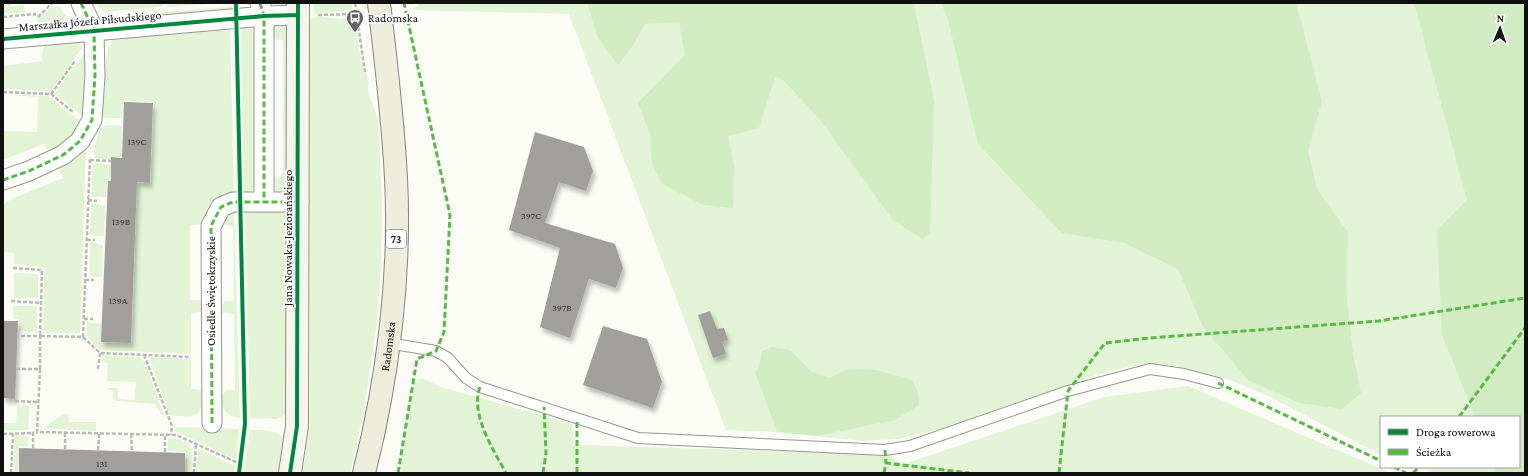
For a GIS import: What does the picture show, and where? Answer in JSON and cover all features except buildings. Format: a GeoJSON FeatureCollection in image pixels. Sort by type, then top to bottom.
{"type":"FeatureCollection","features":[{"type":"Feature","properties":{"kind":"main road","name":"Radomska"},"geometry":{"type":"LineString","coordinates":[[364,473],[381,395],[394,285],[396,179],[389,80],[378,3]]}},
{"type":"Feature","properties":{"kind":"street"},"geometry":{"type":"LineString","coordinates":[[3,180],[29,171],[63,155],[80,141],[90,125],[92,120],[96,76],[94,31],[81,3]]}},
{"type":"Feature","properties":{"kind":"street"},"geometry":{"type":"LineString","coordinates":[[262,9],[264,202]]}},
{"type":"Feature","properties":{"kind":"street","name":"Marszałka Józefa Piłsudskiego"},"geometry":{"type":"LineString","coordinates":[[3,39],[94,31],[262,9],[302,11]]}},
{"type":"Feature","properties":{"kind":"street","name":"Jana Nowaka-Jeziorańskiego"},"geometry":{"type":"LineString","coordinates":[[290,473],[298,426],[302,11]]}},
{"type":"Feature","properties":{"kind":"street","name":"Osiedle Świętokrzyskie"},"geometry":{"type":"LineString","coordinates":[[212,423],[211,226],[221,207],[233,202],[299,202]]}},
{"type":"Feature","properties":{"kind":"lane"},"geometry":{"type":"LineString","coordinates":[[388,343],[436,352],[448,358],[466,378],[480,387],[638,438],[654,439],[885,450],[910,446],[1068,391],[1150,368],[1184,374],[1218,383]]}},
{"type":"Feature","properties":{"kind":"path"},"geometry":{"type":"LineString","coordinates":[[355,3],[365,73]]}},
{"type":"Feature","properties":{"kind":"path"},"geometry":{"type":"LineString","coordinates":[[302,11],[356,14]]}},
{"type":"Feature","properties":{"kind":"path"},"geometry":{"type":"LineString","coordinates":[[3,17],[35,14],[36,19]]}},
{"type":"Feature","properties":{"kind":"path"},"geometry":{"type":"LineString","coordinates":[[51,94],[67,72]]}},
{"type":"Feature","properties":{"kind":"path"},"geometry":{"type":"LineString","coordinates":[[3,92],[51,94],[90,125]]}},
{"type":"Feature","properties":{"kind":"path"},"geometry":{"type":"LineString","coordinates":[[90,160],[111,161]]}},
{"type":"Feature","properties":{"kind":"path"},"geometry":{"type":"LineString","coordinates":[[84,337],[90,176]]}},
{"type":"Feature","properties":{"kind":"path"},"geometry":{"type":"LineString","coordinates":[[88,200],[97,201]]}},
{"type":"Feature","properties":{"kind":"path"},"geometry":{"type":"LineString","coordinates":[[87,240],[95,240]]}},
{"type":"Feature","properties":{"kind":"path"},"geometry":{"type":"LineString","coordinates":[[13,268],[42,270],[37,432]]}},
{"type":"Feature","properties":{"kind":"path"},"geometry":{"type":"LineString","coordinates":[[85,280],[94,280]]}},
{"type":"Feature","properties":{"kind":"path"},"geometry":{"type":"LineString","coordinates":[[11,301],[41,303]]}},
{"type":"Feature","properties":{"kind":"path"},"geometry":{"type":"LineString","coordinates":[[84,319],[92,320]]}},
{"type":"Feature","properties":{"kind":"path"},"geometry":{"type":"LineString","coordinates":[[18,336],[84,337],[100,353],[191,357]]}},
{"type":"Feature","properties":{"kind":"path"},"geometry":{"type":"LineString","coordinates":[[98,369],[100,353]]}},
{"type":"Feature","properties":{"kind":"path"},"geometry":{"type":"LineString","coordinates":[[144,355],[172,426],[171,435]]}},
{"type":"Feature","properties":{"kind":"path"},"geometry":{"type":"LineString","coordinates":[[16,369],[40,370]]}},
{"type":"Feature","properties":{"kind":"path"},"geometry":{"type":"LineString","coordinates":[[15,401],[38,402]]}},
{"type":"Feature","properties":{"kind":"path"},"geometry":{"type":"LineString","coordinates":[[3,434],[33,434],[37,432],[176,435],[236,462]]}},
{"type":"Feature","properties":{"kind":"path"},"geometry":{"type":"LineString","coordinates":[[65,433],[65,449]]}},
{"type":"Feature","properties":{"kind":"path"},"geometry":{"type":"LineString","coordinates":[[11,473],[13,434]]}},
{"type":"Feature","properties":{"kind":"path"},"geometry":{"type":"LineString","coordinates":[[33,434],[33,448]]}},
{"type":"Feature","properties":{"kind":"path"},"geometry":{"type":"LineString","coordinates":[[98,450],[99,434]]}},
{"type":"Feature","properties":{"kind":"path"},"geometry":{"type":"LineString","coordinates":[[131,434],[132,451]]}},
{"type":"Feature","properties":{"kind":"path"},"geometry":{"type":"LineString","coordinates":[[165,435],[165,452]]}},
{"type":"Feature","properties":{"kind":"path"},"geometry":{"type":"LineString","coordinates":[[194,473],[196,444]]}},
{"type":"Feature","properties":{"kind":"green space"},"geometry":{"type":"Polygon","coordinates":[[[3,3],[11,3],[11,6],[24,5],[25,12],[3,14],[3,3]]]}},
{"type":"Feature","properties":{"kind":"green space"},"geometry":{"type":"Polygon","coordinates":[[[95,3],[163,3],[161,7],[103,12],[95,3]]]}},
{"type":"Feature","properties":{"kind":"green space"},"geometry":{"type":"Polygon","coordinates":[[[169,3],[226,3],[166,7],[169,3]]]}},
{"type":"Feature","properties":{"kind":"green space"},"geometry":{"type":"Polygon","coordinates":[[[314,3],[352,3],[352,10],[314,14],[314,3]]]}},
{"type":"Feature","properties":{"kind":"green space"},"geometry":{"type":"Polygon","coordinates":[[[420,3],[1525,3],[1525,473],[1435,473],[1417,468],[1520,468],[1520,416],[1380,416],[1380,454],[1266,395],[1230,380],[1176,366],[1141,364],[1096,375],[936,430],[898,439],[863,441],[777,432],[726,430],[569,14],[412,10],[420,3]]]}},
{"type":"Feature","properties":{"kind":"green space"},"geometry":{"type":"Polygon","coordinates":[[[587,3],[914,3],[934,101],[930,232],[922,239],[893,220],[818,117],[782,79],[775,77],[759,128],[728,136],[734,165],[733,208],[703,205],[662,184],[652,164],[650,133],[638,103],[685,55],[679,22],[645,24],[632,47],[618,65],[598,38],[587,3]]]}},
{"type":"Feature","properties":{"kind":"green space"},"geometry":{"type":"Polygon","coordinates":[[[941,3],[1296,3],[1322,101],[1308,151],[1318,191],[1348,232],[1346,290],[1353,354],[1361,393],[1342,409],[1299,403],[1248,380],[1203,327],[1178,269],[1124,243],[1062,233],[978,144],[948,20],[941,3]]]}},
{"type":"Feature","properties":{"kind":"green space"},"geometry":{"type":"Polygon","coordinates":[[[1414,3],[1525,3],[1525,473],[1496,473],[1494,468],[1520,468],[1520,416],[1475,416],[1442,335],[1437,230],[1467,200],[1414,3]]]}},
{"type":"Feature","properties":{"kind":"green space"},"geometry":{"type":"Polygon","coordinates":[[[52,6],[60,7],[66,16],[62,22],[38,24],[37,20],[52,6]]]}},
{"type":"Feature","properties":{"kind":"green space"},"geometry":{"type":"Polygon","coordinates":[[[232,7],[232,11],[160,17],[162,12],[232,7]]]}},
{"type":"Feature","properties":{"kind":"green space"},"geometry":{"type":"Polygon","coordinates":[[[157,12],[154,17],[114,20],[104,17],[157,12]]]}},
{"type":"Feature","properties":{"kind":"green space"},"geometry":{"type":"Polygon","coordinates":[[[313,16],[341,19],[352,17],[355,20],[363,73],[367,73],[369,95],[379,122],[382,205],[381,270],[377,322],[363,416],[350,473],[303,473],[310,422],[309,21],[313,16]]]}},
{"type":"Feature","properties":{"kind":"green space"},"geometry":{"type":"Polygon","coordinates":[[[277,24],[289,29],[287,187],[282,192],[276,193],[272,192],[269,169],[278,178],[283,173],[283,40],[271,39],[273,25],[277,24]]]}},
{"type":"Feature","properties":{"kind":"green space"},"geometry":{"type":"Polygon","coordinates":[[[230,26],[234,194],[216,200],[209,206],[202,224],[190,225],[190,300],[199,300],[204,304],[203,311],[191,313],[191,354],[100,350],[87,337],[87,322],[102,324],[101,342],[132,343],[137,183],[151,183],[154,102],[123,101],[122,118],[102,117],[107,49],[112,43],[111,39],[230,26]]]}},
{"type":"Feature","properties":{"kind":"green space"},"geometry":{"type":"Polygon","coordinates":[[[241,26],[250,28],[257,35],[258,184],[254,190],[244,193],[241,26]]]}},
{"type":"Feature","properties":{"kind":"green space"},"geometry":{"type":"Polygon","coordinates":[[[70,41],[80,44],[82,48],[51,91],[3,89],[3,66],[42,61],[43,48],[46,45],[53,42],[70,41]]]}},
{"type":"Feature","properties":{"kind":"green space"},"geometry":{"type":"Polygon","coordinates":[[[85,52],[87,56],[84,117],[54,94],[85,52]]]}},
{"type":"Feature","properties":{"kind":"green space"},"geometry":{"type":"Polygon","coordinates":[[[3,94],[48,96],[82,122],[79,131],[50,155],[44,144],[3,160],[3,131],[37,132],[38,97],[3,94]]]}},
{"type":"Feature","properties":{"kind":"green space"},"geometry":{"type":"Polygon","coordinates":[[[107,125],[122,126],[121,157],[111,157],[111,159],[94,158],[94,150],[100,128],[107,125]]]}},
{"type":"Feature","properties":{"kind":"green space"},"geometry":{"type":"Polygon","coordinates":[[[86,146],[80,333],[43,333],[44,267],[14,264],[14,253],[3,252],[3,205],[11,199],[63,178],[58,167],[86,146]]]}},
{"type":"Feature","properties":{"kind":"green space"},"geometry":{"type":"Polygon","coordinates":[[[93,163],[121,166],[120,181],[107,181],[106,197],[91,197],[93,163]]]}},
{"type":"Feature","properties":{"kind":"green space"},"geometry":{"type":"Polygon","coordinates":[[[91,203],[105,205],[104,236],[90,236],[91,203]]]}},
{"type":"Feature","properties":{"kind":"green space"},"geometry":{"type":"Polygon","coordinates":[[[234,209],[240,418],[232,416],[226,412],[222,406],[220,398],[226,390],[235,390],[234,314],[222,313],[220,308],[225,301],[234,301],[233,226],[219,225],[222,216],[234,209]]]}},
{"type":"Feature","properties":{"kind":"green space"},"geometry":{"type":"Polygon","coordinates":[[[245,209],[285,211],[288,214],[286,414],[277,419],[250,418],[245,209]]]}},
{"type":"Feature","properties":{"kind":"green space"},"geometry":{"type":"Polygon","coordinates":[[[90,242],[103,245],[102,277],[89,276],[90,242]]]}},
{"type":"Feature","properties":{"kind":"green space"},"geometry":{"type":"Polygon","coordinates":[[[14,273],[38,274],[38,298],[14,298],[14,273]]]}},
{"type":"Feature","properties":{"kind":"green space"},"geometry":{"type":"Polygon","coordinates":[[[13,306],[37,306],[37,332],[19,331],[19,319],[13,319],[13,306]]]}},
{"type":"Feature","properties":{"kind":"green space"},"geometry":{"type":"Polygon","coordinates":[[[772,347],[790,350],[812,372],[830,378],[847,369],[876,370],[912,380],[917,390],[919,405],[895,420],[816,436],[777,432],[755,372],[759,367],[762,351],[772,347]]]}},
{"type":"Feature","properties":{"kind":"green space"},"geometry":{"type":"Polygon","coordinates":[[[103,355],[139,357],[145,362],[164,415],[161,415],[155,404],[116,401],[113,399],[113,390],[107,390],[107,388],[118,388],[118,399],[134,400],[136,382],[107,381],[108,363],[102,362],[103,355]]]}},
{"type":"Feature","properties":{"kind":"green space"},"geometry":{"type":"Polygon","coordinates":[[[149,357],[191,359],[191,389],[201,390],[203,392],[201,408],[198,413],[190,416],[169,415],[149,357]]]}},
{"type":"Feature","properties":{"kind":"green space"},"geometry":{"type":"Polygon","coordinates":[[[421,378],[441,387],[572,424],[574,445],[886,454],[904,464],[1104,397],[1188,386],[1391,473],[398,473],[413,382],[421,378]]]}},
{"type":"Feature","properties":{"kind":"green space"},"geometry":{"type":"Polygon","coordinates":[[[17,405],[29,406],[28,430],[3,430],[3,423],[16,423],[17,405]]]}},
{"type":"Feature","properties":{"kind":"green space"},"geometry":{"type":"Polygon","coordinates":[[[63,414],[69,414],[69,422],[96,422],[96,431],[44,428],[63,414]]]}},
{"type":"Feature","properties":{"kind":"green space"},"geometry":{"type":"Polygon","coordinates":[[[175,427],[239,429],[236,460],[175,431],[175,427]]]}},
{"type":"Feature","properties":{"kind":"green space"},"geometry":{"type":"Polygon","coordinates":[[[250,430],[265,430],[274,432],[285,441],[280,473],[244,473],[250,430]]]}},
{"type":"Feature","properties":{"kind":"green space"},"geometry":{"type":"Polygon","coordinates":[[[15,436],[28,437],[28,446],[19,446],[18,473],[13,473],[15,436]]]}},
{"type":"Feature","properties":{"kind":"green space"},"geometry":{"type":"Polygon","coordinates":[[[168,438],[184,441],[189,444],[193,458],[192,473],[185,473],[186,452],[168,451],[168,438]]]}},
{"type":"Feature","properties":{"kind":"green space"},"geometry":{"type":"Polygon","coordinates":[[[198,448],[235,466],[234,473],[196,473],[198,448]]]}},
{"type":"Feature","properties":{"kind":"marked path"},"geometry":{"type":"LineString","coordinates":[[3,180],[29,171],[63,155],[80,141],[92,120],[95,76],[94,31],[81,3]]}},
{"type":"Feature","properties":{"kind":"marked path"},"geometry":{"type":"LineString","coordinates":[[260,3],[264,16],[264,202]]}},
{"type":"Feature","properties":{"kind":"marked path"},"geometry":{"type":"LineString","coordinates":[[398,473],[417,359],[436,351],[444,332],[450,215],[404,3]]}},
{"type":"Feature","properties":{"kind":"marked path"},"geometry":{"type":"LineString","coordinates":[[212,423],[211,226],[221,207],[233,202],[299,202]]}},
{"type":"Feature","properties":{"kind":"marked path"},"geometry":{"type":"LineString","coordinates":[[1059,473],[1068,391],[1105,343],[1149,338],[1379,321],[1525,298]]}},
{"type":"Feature","properties":{"kind":"marked path"},"geometry":{"type":"LineString","coordinates":[[1460,416],[1525,328]]}},
{"type":"Feature","properties":{"kind":"marked path"},"geometry":{"type":"LineString","coordinates":[[1218,383],[1380,461]]}},
{"type":"Feature","properties":{"kind":"marked path"},"geometry":{"type":"LineString","coordinates":[[480,387],[478,397],[480,420],[489,442],[506,473]]}},
{"type":"Feature","properties":{"kind":"marked path"},"geometry":{"type":"LineString","coordinates":[[543,473],[546,453],[544,407]]}},
{"type":"Feature","properties":{"kind":"marked path"},"geometry":{"type":"LineString","coordinates":[[577,419],[577,473]]}},
{"type":"Feature","properties":{"kind":"marked path"},"geometry":{"type":"LineString","coordinates":[[885,450],[886,463]]}},
{"type":"Feature","properties":{"kind":"marked path"},"geometry":{"type":"LineString","coordinates":[[884,473],[886,463],[969,473]]}},
{"type":"Feature","properties":{"kind":"marked path"},"geometry":{"type":"LineString","coordinates":[[1396,468],[1406,473]]}},
{"type":"Feature","properties":{"kind":"marked path"},"geometry":{"type":"LineString","coordinates":[[1413,473],[1418,468]]}},
{"type":"Feature","properties":{"kind":"cycle path"},"geometry":{"type":"LineString","coordinates":[[236,3],[245,424],[239,473]]}},
{"type":"Feature","properties":{"kind":"cycle path"},"geometry":{"type":"LineString","coordinates":[[290,473],[297,426],[298,3]]}},
{"type":"Feature","properties":{"kind":"cycle path"},"geometry":{"type":"LineString","coordinates":[[3,39],[264,16],[298,15]]}},
{"type":"Feature","properties":{"kind":"place","name":"Radomska"},"geometry":{"type":"Point","coordinates":[355,33]}}]}
